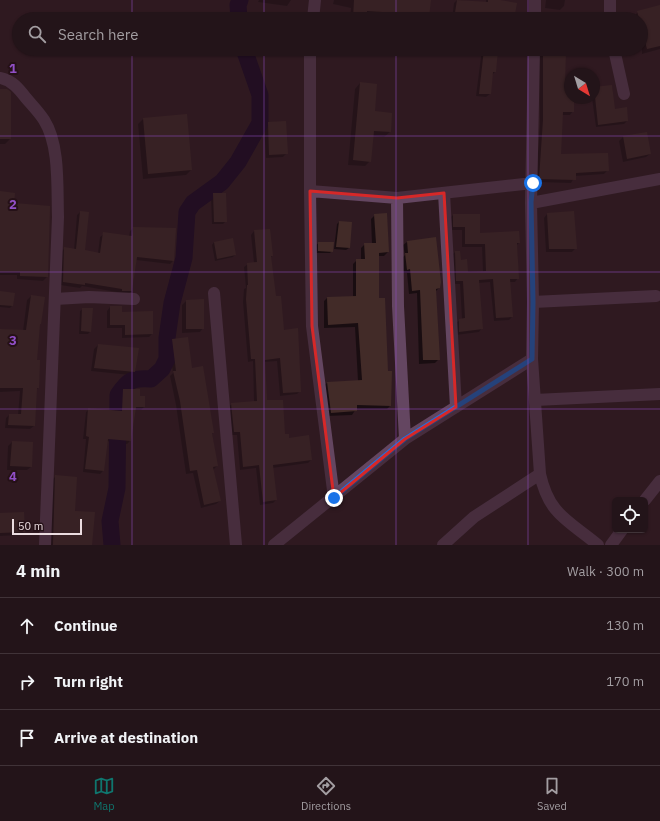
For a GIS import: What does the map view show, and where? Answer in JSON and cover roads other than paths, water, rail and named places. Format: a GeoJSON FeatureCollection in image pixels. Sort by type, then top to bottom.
{"type":"FeatureCollection","features":[{"type":"Feature","properties":{"kind":"street"},"geometry":{"type":"LineString","coordinates":[[314,12],[315,0]]}},
{"type":"Feature","properties":{"kind":"street"},"geometry":{"type":"LineString","coordinates":[[535,0],[535,12]]}},
{"type":"Feature","properties":{"kind":"street"},"geometry":{"type":"LineString","coordinates":[[610,0],[610,12]]}},
{"type":"Feature","properties":{"kind":"street"},"geometry":{"type":"LineString","coordinates":[[310,56],[312,326],[334,498]]}},
{"type":"Feature","properties":{"kind":"street"},"geometry":{"type":"LineString","coordinates":[[534,56],[533,183],[531,202],[533,302],[532,359],[540,474],[544,491],[551,506],[563,518],[598,545]]}},
{"type":"Feature","properties":{"kind":"street"},"geometry":{"type":"LineString","coordinates":[[616,56],[624,94]]}},
{"type":"Feature","properties":{"kind":"street"},"geometry":{"type":"LineString","coordinates":[[0,78],[6,79],[18,88],[44,120],[52,138],[57,177],[58,217],[44,545]]}},
{"type":"Feature","properties":{"kind":"street"},"geometry":{"type":"LineString","coordinates":[[531,202],[660,179]]}},
{"type":"Feature","properties":{"kind":"street"},"geometry":{"type":"LineString","coordinates":[[310,191],[397,198],[533,183]]}},
{"type":"Feature","properties":{"kind":"street"},"geometry":{"type":"LineString","coordinates":[[444,193],[456,407]]}},
{"type":"Feature","properties":{"kind":"street"},"geometry":{"type":"LineString","coordinates":[[397,198],[398,306],[405,439]]}},
{"type":"Feature","properties":{"kind":"street"},"geometry":{"type":"LineString","coordinates":[[214,293],[236,545]]}},
{"type":"Feature","properties":{"kind":"street"},"geometry":{"type":"LineString","coordinates":[[533,302],[656,296]]}},
{"type":"Feature","properties":{"kind":"street"},"geometry":{"type":"LineString","coordinates":[[55,299],[89,297],[134,299]]}},
{"type":"Feature","properties":{"kind":"street"},"geometry":{"type":"LineString","coordinates":[[274,545],[334,498],[405,439],[532,359]]}},
{"type":"Feature","properties":{"kind":"street"},"geometry":{"type":"LineString","coordinates":[[535,400],[660,394]]}},
{"type":"Feature","properties":{"kind":"street"},"geometry":{"type":"LineString","coordinates":[[443,545],[474,517],[540,474]]}},
{"type":"Feature","properties":{"kind":"street"},"geometry":{"type":"LineString","coordinates":[[647,497],[660,481]]}},
{"type":"Feature","properties":{"kind":"street"},"geometry":{"type":"LineString","coordinates":[[611,545],[620,533]]}},
{"type":"Feature","properties":{"kind":"waterway"},"geometry":{"type":"LineString","coordinates":[[238,12],[238,5],[240,0]]}},
{"type":"Feature","properties":{"kind":"waterway"},"geometry":{"type":"LineString","coordinates":[[112,545],[110,521],[117,488],[118,395],[131,381],[151,379],[162,369],[167,359],[167,338],[172,303],[184,258],[187,212],[193,203],[222,182],[238,162],[260,123],[260,95],[246,56]]}}]}
